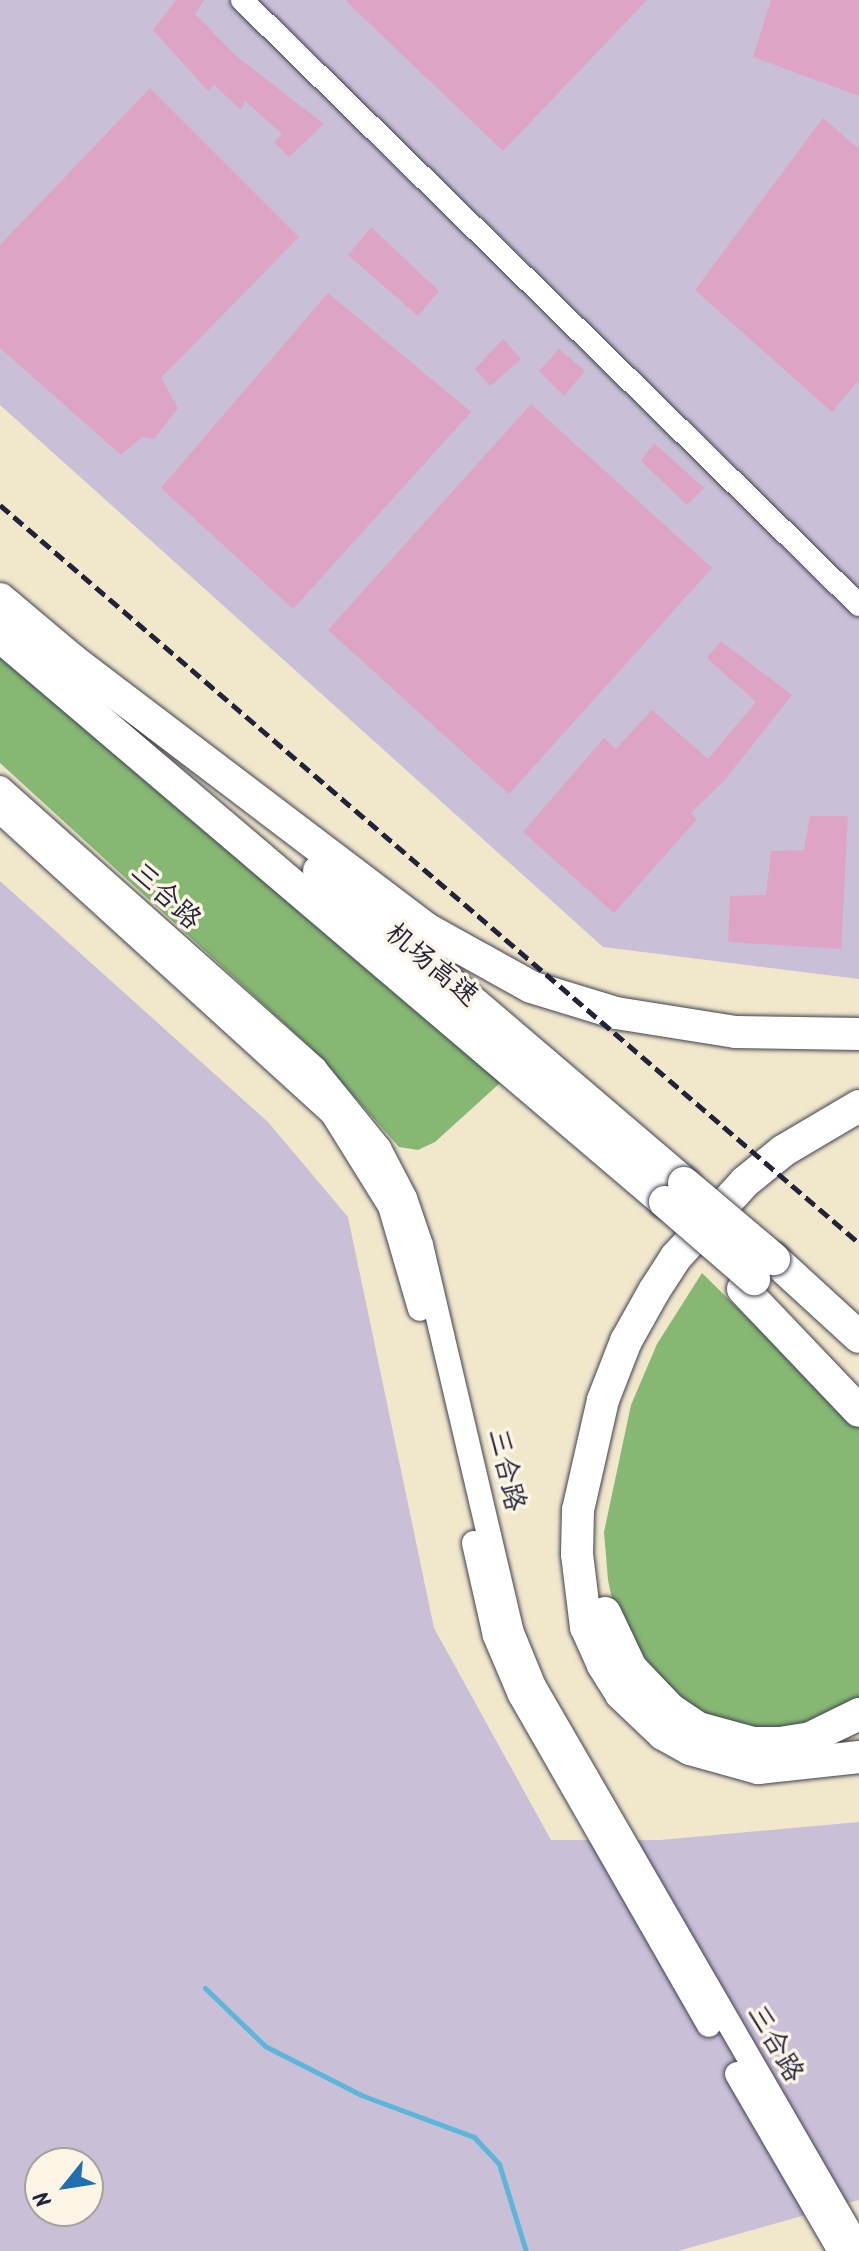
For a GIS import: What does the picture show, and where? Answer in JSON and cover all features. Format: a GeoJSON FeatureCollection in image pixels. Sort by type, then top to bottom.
{"type":"FeatureCollection","features":[{"type":"Feature","properties":{"kind":"highway","name":"机场高速"},"geometry":{"type":"LineString","coordinates":[[0,599],[675,1192],[859,1374]]}},
{"type":"Feature","properties":{"kind":"highway","name":"机场高速"},"geometry":{"type":"LineString","coordinates":[[0,636],[675,1192]]}},
{"type":"Feature","properties":{"kind":"highway"},"geometry":{"type":"LineString","coordinates":[[67,656],[425,928],[531,987],[616,1013],[736,1032],[859,1034]]}},
{"type":"Feature","properties":{"kind":"highway"},"geometry":{"type":"LineString","coordinates":[[859,1106],[783,1151],[745,1182],[686,1245],[654,1291],[626,1341],[603,1400],[578,1510],[577,1554],[586,1627],[603,1665],[621,1694],[663,1734],[690,1749],[758,1768],[859,1757]]}},
{"type":"Feature","properties":{"kind":"highway"},"geometry":{"type":"LineString","coordinates":[[859,1127],[747,1208],[695,1268],[666,1313],[634,1373],[613,1432],[596,1541],[605,1611],[617,1645],[648,1688],[698,1728],[753,1743],[780,1743],[810,1738],[859,1714]]}},
{"type":"Feature","properties":{"kind":"highway","name":"机场高速"},"geometry":{"type":"LineString","coordinates":[[757,1276],[859,1337]]}},
{"type":"Feature","properties":{"kind":"highway"},"geometry":{"type":"LineString","coordinates":[[757,1276],[859,1411]]}},
{"type":"Feature","properties":{"kind":"main road","name":"三合路"},"geometry":{"type":"LineString","coordinates":[[0,788],[315,1069],[379,1148],[405,1198],[421,1245],[511,1630],[534,1686],[859,2248]]}},
{"type":"Feature","properties":{"kind":"main road","name":"三合路"},"geometry":{"type":"LineString","coordinates":[[0,811],[300,1080],[332,1113],[362,1157],[390,1206],[405,1254],[495,1636],[520,1695],[840,2251]]}},
{"type":"Feature","properties":{"kind":"street"},"geometry":{"type":"LineString","coordinates":[[242,0],[859,605]]}},
{"type":"Feature","properties":{"kind":"shaded area"},"geometry":{"type":"Polygon","coordinates":[[[0,0],[859,0],[859,979],[603,947],[0,405],[0,0]]]}},
{"type":"Feature","properties":{"kind":"shaded area"},"geometry":{"type":"Polygon","coordinates":[[[0,881],[268,1122],[348,1217],[434,1628],[551,1840],[660,1840],[859,1822],[859,2200],[678,2251],[0,2251],[0,881]]]}},
{"type":"Feature","properties":{"kind":"green space"},"geometry":{"type":"Polygon","coordinates":[[[0,649],[500,1083],[435,1142],[418,1150],[399,1147],[310,1047],[0,763],[0,649]]]}},
{"type":"Feature","properties":{"kind":"green space"},"geometry":{"type":"Polygon","coordinates":[[[702,1273],[859,1428],[859,1702],[795,1732],[718,1727],[660,1689],[617,1623],[608,1580],[604,1532],[631,1405],[657,1344],[702,1273]]]}},
{"type":"Feature","properties":{"kind":"building"},"geometry":{"type":"Polygon","coordinates":[[[176,0],[204,0],[195,14],[235,55],[324,124],[289,157],[274,142],[282,134],[245,101],[241,110],[214,85],[208,91],[153,30],[176,0]]]}},
{"type":"Feature","properties":{"kind":"building"},"geometry":{"type":"Polygon","coordinates":[[[345,0],[647,0],[503,151],[345,0]]]}},
{"type":"Feature","properties":{"kind":"building"},"geometry":{"type":"Polygon","coordinates":[[[771,0],[859,0],[859,96],[753,57],[771,0]]]}},
{"type":"Feature","properties":{"kind":"building"},"geometry":{"type":"Polygon","coordinates":[[[150,88],[299,237],[161,378],[178,408],[154,439],[142,437],[121,455],[0,348],[0,245],[150,88]]]}},
{"type":"Feature","properties":{"kind":"building"},"geometry":{"type":"Polygon","coordinates":[[[823,118],[859,149],[859,380],[832,412],[695,290],[823,118]]]}},
{"type":"Feature","properties":{"kind":"building"},"geometry":{"type":"Polygon","coordinates":[[[371,227],[439,291],[418,316],[348,255],[371,227]]]}},
{"type":"Feature","properties":{"kind":"building"},"geometry":{"type":"Polygon","coordinates":[[[328,293],[471,412],[293,609],[161,488],[328,293]]]}},
{"type":"Feature","properties":{"kind":"building"},"geometry":{"type":"Polygon","coordinates":[[[503,339],[521,359],[490,386],[475,369],[503,339]]]}},
{"type":"Feature","properties":{"kind":"building"},"geometry":{"type":"Polygon","coordinates":[[[559,349],[585,371],[564,396],[539,371],[559,349]]]}},
{"type":"Feature","properties":{"kind":"building"},"geometry":{"type":"Polygon","coordinates":[[[531,404],[712,568],[509,794],[328,630],[531,404]]]}},
{"type":"Feature","properties":{"kind":"building"},"geometry":{"type":"Polygon","coordinates":[[[654,443],[704,488],[687,505],[641,461],[654,443]]]}},
{"type":"Feature","properties":{"kind":"building"},"geometry":{"type":"Polygon","coordinates":[[[721,641],[792,695],[724,781],[691,813],[697,819],[614,913],[523,832],[604,738],[616,749],[652,710],[708,759],[756,702],[707,658],[721,641]]]}},
{"type":"Feature","properties":{"kind":"building"},"geometry":{"type":"Polygon","coordinates":[[[810,816],[848,816],[841,949],[728,942],[730,896],[766,895],[771,851],[804,850],[810,816]]]}},
{"type":"Feature","properties":{"kind":"waterway"},"geometry":{"type":"LineString","coordinates":[[205,1988],[265,2046],[361,2095],[474,2137],[499,2164],[526,2251]]}},
{"type":"Feature","properties":{"kind":"railway"},"geometry":{"type":"LineString","coordinates":[[0,505],[859,1243]]}}]}
